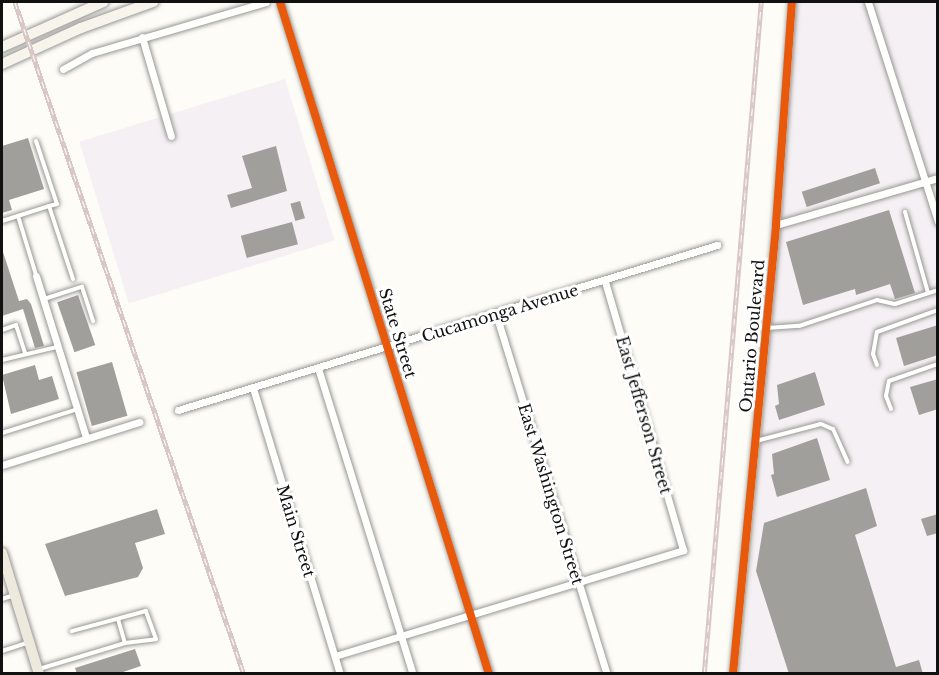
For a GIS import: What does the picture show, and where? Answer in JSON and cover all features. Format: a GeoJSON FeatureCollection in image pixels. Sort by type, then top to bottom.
{"type":"FeatureCollection","features":[{"type":"Feature","properties":{"kind":"main road"},"geometry":{"type":"LineString","coordinates":[[2,48],[104,2]]}},
{"type":"Feature","properties":{"kind":"main road"},"geometry":{"type":"LineString","coordinates":[[2,64],[81,28],[153,2]]}},
{"type":"Feature","properties":{"kind":"main road"},"geometry":{"type":"LineString","coordinates":[[2,553],[39,672]]}},
{"type":"Feature","properties":{"kind":"street"},"geometry":{"type":"LineString","coordinates":[[63,69],[92,53],[266,2]]}},
{"type":"Feature","properties":{"kind":"street","name":"State Street"},"geometry":{"type":"LineString","coordinates":[[280,2],[489,674]]}},
{"type":"Feature","properties":{"kind":"street","name":"Ontario Boulevard"},"geometry":{"type":"LineString","coordinates":[[734,674],[776,225],[792,2]]}},
{"type":"Feature","properties":{"kind":"street"},"geometry":{"type":"LineString","coordinates":[[868,2],[938,222]]}},
{"type":"Feature","properties":{"kind":"street"},"geometry":{"type":"LineString","coordinates":[[142,38],[171,136]]}},
{"type":"Feature","properties":{"kind":"street"},"geometry":{"type":"LineString","coordinates":[[776,225],[938,178]]}},
{"type":"Feature","properties":{"kind":"street","name":"Cucamonga Avenue"},"geometry":{"type":"LineString","coordinates":[[178,410],[717,245]]}},
{"type":"Feature","properties":{"kind":"street"},"geometry":{"type":"LineString","coordinates":[[36,276],[87,438]]}},
{"type":"Feature","properties":{"kind":"street","name":"East Jefferson Street"},"geometry":{"type":"LineString","coordinates":[[578,582],[683,550],[605,281]]}},
{"type":"Feature","properties":{"kind":"street","name":"East Washington Street"},"geometry":{"type":"LineString","coordinates":[[496,314],[607,674]]}},
{"type":"Feature","properties":{"kind":"street"},"geometry":{"type":"LineString","coordinates":[[318,368],[413,674]]}},
{"type":"Feature","properties":{"kind":"street","name":"Main Street"},"geometry":{"type":"LineString","coordinates":[[253,388],[340,674]]}},
{"type":"Feature","properties":{"kind":"street"},"geometry":{"type":"LineString","coordinates":[[2,465],[139,422]]}},
{"type":"Feature","properties":{"kind":"street"},"geometry":{"type":"LineString","coordinates":[[335,656],[578,582]]}},
{"type":"Feature","properties":{"kind":"lane"},"geometry":{"type":"LineString","coordinates":[[2,221],[57,204],[36,141]]}},
{"type":"Feature","properties":{"kind":"lane"},"geometry":{"type":"LineString","coordinates":[[49,206],[73,279]]}},
{"type":"Feature","properties":{"kind":"lane"},"geometry":{"type":"LineString","coordinates":[[905,212],[928,293]]}},
{"type":"Feature","properties":{"kind":"lane"},"geometry":{"type":"LineString","coordinates":[[18,216],[36,276]]}},
{"type":"Feature","properties":{"kind":"lane"},"geometry":{"type":"LineString","coordinates":[[43,299],[82,287],[93,321]]}},
{"type":"Feature","properties":{"kind":"lane"},"geometry":{"type":"LineString","coordinates":[[766,328],[799,326],[877,300],[895,304],[938,290]]}},
{"type":"Feature","properties":{"kind":"lane"},"geometry":{"type":"LineString","coordinates":[[877,365],[873,354],[877,332],[938,310]]}},
{"type":"Feature","properties":{"kind":"lane"},"geometry":{"type":"LineString","coordinates":[[2,330],[16,325],[25,353]]}},
{"type":"Feature","properties":{"kind":"lane"},"geometry":{"type":"LineString","coordinates":[[2,360],[57,347]]}},
{"type":"Feature","properties":{"kind":"lane"},"geometry":{"type":"LineString","coordinates":[[891,409],[886,396],[890,381],[938,364]]}},
{"type":"Feature","properties":{"kind":"lane"},"geometry":{"type":"LineString","coordinates":[[2,433],[78,409]]}},
{"type":"Feature","properties":{"kind":"lane"},"geometry":{"type":"LineString","coordinates":[[755,441],[821,424],[833,429],[848,462]]}},
{"type":"Feature","properties":{"kind":"lane"},"geometry":{"type":"LineString","coordinates":[[2,599],[15,595]]}},
{"type":"Feature","properties":{"kind":"lane"},"geometry":{"type":"LineString","coordinates":[[39,672],[125,643],[156,639],[146,611],[72,631]]}},
{"type":"Feature","properties":{"kind":"lane"},"geometry":{"type":"LineString","coordinates":[[118,619],[125,643]]}},
{"type":"Feature","properties":{"kind":"lane"},"geometry":{"type":"LineString","coordinates":[[2,651],[29,642]]}},
{"type":"Feature","properties":{"kind":"shaded area"},"geometry":{"type":"Polygon","coordinates":[[[796,2],[937,2],[937,673],[742,674],[796,2]]]}},
{"type":"Feature","properties":{"kind":"shaded area"},"geometry":{"type":"Polygon","coordinates":[[[285,79],[334,241],[129,303],[79,142],[285,79]]]}},
{"type":"Feature","properties":{"kind":"building"},"geometry":{"type":"Polygon","coordinates":[[[28,138],[44,189],[9,200],[12,210],[2,213],[2,146],[28,138]]]}},
{"type":"Feature","properties":{"kind":"building"},"geometry":{"type":"Polygon","coordinates":[[[276,146],[287,191],[231,208],[227,195],[252,188],[242,156],[276,146]]]}},
{"type":"Feature","properties":{"kind":"building"},"geometry":{"type":"Polygon","coordinates":[[[875,168],[880,183],[807,207],[802,192],[875,168]]]}},
{"type":"Feature","properties":{"kind":"building"},"geometry":{"type":"Polygon","coordinates":[[[300,201],[305,218],[295,221],[290,204],[300,201]]]}},
{"type":"Feature","properties":{"kind":"building"},"geometry":{"type":"Polygon","coordinates":[[[889,210],[915,293],[895,299],[890,284],[856,295],[855,289],[803,305],[786,242],[889,210]]]}},
{"type":"Feature","properties":{"kind":"building"},"geometry":{"type":"Polygon","coordinates":[[[292,222],[298,244],[247,258],[241,236],[292,222]]]}},
{"type":"Feature","properties":{"kind":"building"},"geometry":{"type":"Polygon","coordinates":[[[2,249],[19,301],[27,299],[31,304],[44,346],[35,348],[23,309],[2,316],[2,249]]]}},
{"type":"Feature","properties":{"kind":"building"},"geometry":{"type":"Polygon","coordinates":[[[78,295],[95,345],[74,352],[57,302],[78,295]]]}},
{"type":"Feature","properties":{"kind":"building"},"geometry":{"type":"Polygon","coordinates":[[[938,325],[938,355],[904,366],[896,338],[938,325]]]}},
{"type":"Feature","properties":{"kind":"building"},"geometry":{"type":"Polygon","coordinates":[[[112,362],[127,416],[92,426],[76,372],[112,362]]]}},
{"type":"Feature","properties":{"kind":"building"},"geometry":{"type":"Polygon","coordinates":[[[35,365],[39,380],[52,376],[59,399],[11,414],[2,375],[35,365]]]}},
{"type":"Feature","properties":{"kind":"building"},"geometry":{"type":"Polygon","coordinates":[[[815,372],[825,405],[779,420],[775,406],[779,404],[777,385],[815,372]]]}},
{"type":"Feature","properties":{"kind":"building"},"geometry":{"type":"Polygon","coordinates":[[[938,379],[938,409],[919,415],[910,387],[938,379]]]}},
{"type":"Feature","properties":{"kind":"building"},"geometry":{"type":"Polygon","coordinates":[[[817,438],[830,480],[777,497],[771,475],[774,474],[772,454],[817,438]]]}},
{"type":"Feature","properties":{"kind":"building"},"geometry":{"type":"Polygon","coordinates":[[[866,488],[877,526],[855,535],[896,667],[919,660],[923,674],[789,674],[756,571],[764,523],[866,488]]]}},
{"type":"Feature","properties":{"kind":"building"},"geometry":{"type":"Polygon","coordinates":[[[157,509],[165,534],[135,543],[143,568],[138,577],[65,596],[45,544],[157,509]]]}},
{"type":"Feature","properties":{"kind":"building"},"geometry":{"type":"Polygon","coordinates":[[[938,514],[938,533],[927,536],[921,519],[938,514]]]}},
{"type":"Feature","properties":{"kind":"building"},"geometry":{"type":"Polygon","coordinates":[[[135,649],[141,666],[117,674],[77,674],[75,668],[135,649]]]}},
{"type":"Feature","properties":{"kind":"railway"},"geometry":{"type":"LineString","coordinates":[[15,2],[244,674]]}},
{"type":"Feature","properties":{"kind":"railway"},"geometry":{"type":"LineString","coordinates":[[704,674],[761,2]]}},
{"type":"Feature","properties":{"kind":"cycle path"},"geometry":{"type":"LineString","coordinates":[[280,2],[489,674]]}},
{"type":"Feature","properties":{"kind":"cycle path"},"geometry":{"type":"LineString","coordinates":[[733,674],[776,225],[792,2]]}}]}
